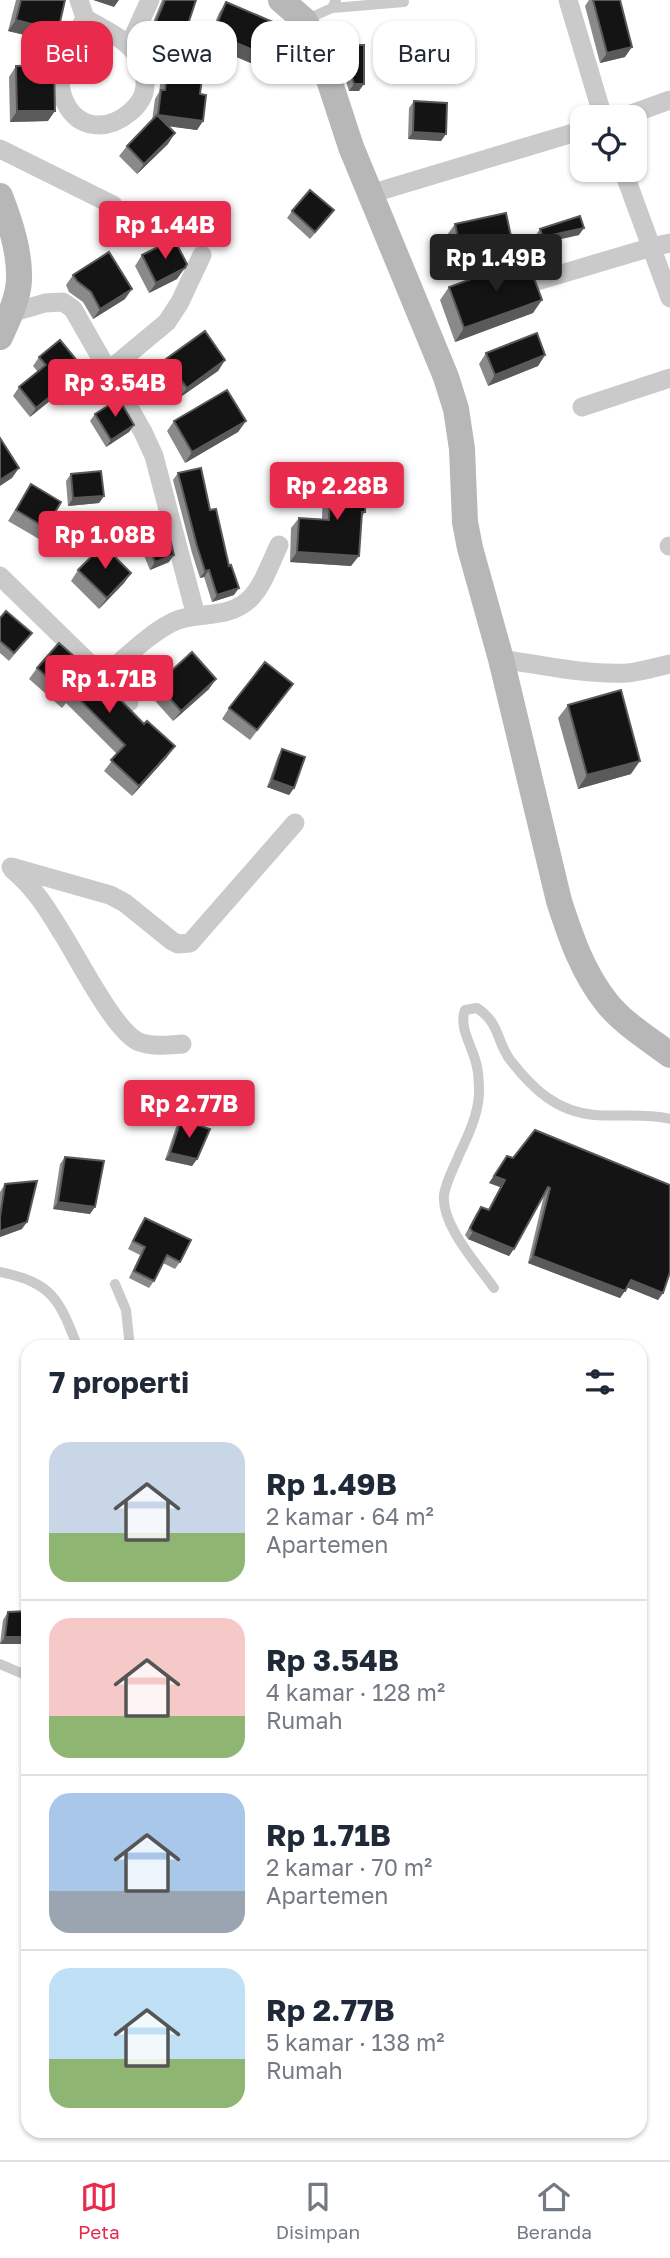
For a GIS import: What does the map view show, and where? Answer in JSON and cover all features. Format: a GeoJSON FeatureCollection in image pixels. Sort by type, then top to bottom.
{"type":"FeatureCollection","features":[{"type":"Feature","properties":{"kind":"street"},"geometry":{"type":"LineString","coordinates":[[140,21],[150,0]]}},
{"type":"Feature","properties":{"kind":"street"},"geometry":{"type":"LineString","coordinates":[[568,0],[599,105]]}},
{"type":"Feature","properties":{"kind":"street"},"geometry":{"type":"LineString","coordinates":[[291,6],[317,43],[351,147],[446,377],[456,409],[462,449],[465,522],[470,548],[501,659],[559,901],[571,938],[585,971],[608,1004],[629,1024],[670,1055]]}},
{"type":"Feature","properties":{"kind":"street"},"geometry":{"type":"LineString","coordinates":[[127,44],[82,9],[61,74],[66,107],[76,117],[99,125],[122,118],[138,104],[145,84]]}},
{"type":"Feature","properties":{"kind":"street"},"geometry":{"type":"LineString","coordinates":[[647,108],[670,100]]}},
{"type":"Feature","properties":{"kind":"street"},"geometry":{"type":"LineString","coordinates":[[370,194],[570,134]]}},
{"type":"Feature","properties":{"kind":"street"},"geometry":{"type":"LineString","coordinates":[[0,149],[113,205]]}},
{"type":"Feature","properties":{"kind":"street"},"geometry":{"type":"LineString","coordinates":[[629,182],[661,245],[670,298]]}},
{"type":"Feature","properties":{"kind":"street"},"geometry":{"type":"LineString","coordinates":[[0,196],[14,239],[19,282],[11,313],[0,337]]}},
{"type":"Feature","properties":{"kind":"street"},"geometry":{"type":"LineString","coordinates":[[534,282],[661,245]]}},
{"type":"Feature","properties":{"kind":"street"},"geometry":{"type":"LineString","coordinates":[[107,372],[167,322],[180,302],[202,255]]}},
{"type":"Feature","properties":{"kind":"street"},"geometry":{"type":"LineString","coordinates":[[11,313],[45,303],[63,302],[73,309],[80,319],[154,456],[195,616]]}},
{"type":"Feature","properties":{"kind":"street"},"geometry":{"type":"LineString","coordinates":[[582,407],[670,378]]}},
{"type":"Feature","properties":{"kind":"street"},"geometry":{"type":"LineString","coordinates":[[103,676],[173,622],[195,616],[229,613],[242,607],[257,593],[279,545]]}},
{"type":"Feature","properties":{"kind":"street"},"geometry":{"type":"LineString","coordinates":[[0,576],[129,702]]}},
{"type":"Feature","properties":{"kind":"street"},"geometry":{"type":"LineString","coordinates":[[501,659],[584,671],[629,673],[670,664]]}},
{"type":"Feature","properties":{"kind":"street"},"geometry":{"type":"LineString","coordinates":[[5,864],[110,895],[125,903],[172,941],[178,944],[190,943],[295,823]]}},
{"type":"Feature","properties":{"kind":"street"},"geometry":{"type":"LineString","coordinates":[[5,864],[26,881],[41,900],[125,1032],[145,1043],[182,1044]]}},
{"type":"Feature","properties":{"kind":"lane"},"geometry":{"type":"LineString","coordinates":[[291,6],[404,2]]}},
{"type":"Feature","properties":{"kind":"lane"},"geometry":{"type":"LineString","coordinates":[[494,1288],[456,1233],[444,1205],[447,1184],[471,1130],[479,1096],[477,1066],[464,1027],[465,1010],[477,1008],[486,1014],[498,1030],[509,1058],[547,1099],[593,1115],[626,1114],[670,1119]]}},
{"type":"Feature","properties":{"kind":"lane"},"geometry":{"type":"LineString","coordinates":[[0,1272],[26,1278],[41,1285],[54,1297],[74,1340]]}},
{"type":"Feature","properties":{"kind":"lane"},"geometry":{"type":"LineString","coordinates":[[115,1283],[126,1310],[129,1340]]}},
{"type":"Feature","properties":{"kind":"lane"},"geometry":{"type":"LineString","coordinates":[[0,1664],[21,1673]]}},
{"type":"Feature","properties":{"kind":"building"},"geometry":{"type":"Polygon","coordinates":[[[21,0],[65,0],[60,21],[16,20],[21,0]]]}},
{"type":"Feature","properties":{"kind":"building"},"geometry":{"type":"Polygon","coordinates":[[[165,0],[196,0],[189,21],[156,21],[165,0]]]}},
{"type":"Feature","properties":{"kind":"building"},"geometry":{"type":"Polygon","coordinates":[[[593,0],[620,0],[632,47],[607,53],[593,0]]]}},
{"type":"Feature","properties":{"kind":"building"},"geometry":{"type":"Polygon","coordinates":[[[226,2],[271,21],[251,21],[251,49],[237,43],[237,21],[218,21],[226,2]]]}},
{"type":"Feature","properties":{"kind":"building"},"geometry":{"type":"Polygon","coordinates":[[[359,45],[364,45],[364,84],[359,84],[359,45]]]}},
{"type":"Feature","properties":{"kind":"building"},"geometry":{"type":"Polygon","coordinates":[[[16,66],[21,66],[21,84],[54,84],[55,111],[17,111],[16,66]]]}},
{"type":"Feature","properties":{"kind":"building"},"geometry":{"type":"Polygon","coordinates":[[[166,84],[201,84],[200,94],[206,95],[203,121],[158,115],[161,90],[165,90],[166,84]]]}},
{"type":"Feature","properties":{"kind":"building"},"geometry":{"type":"Polygon","coordinates":[[[414,101],[447,103],[446,134],[413,132],[414,101]]]}},
{"type":"Feature","properties":{"kind":"building"},"geometry":{"type":"Polygon","coordinates":[[[157,115],[175,133],[144,164],[127,146],[157,115]]]}},
{"type":"Feature","properties":{"kind":"building"},"geometry":{"type":"Polygon","coordinates":[[[310,190],[334,210],[315,232],[292,211],[310,190]]]}},
{"type":"Feature","properties":{"kind":"building"},"geometry":{"type":"Polygon","coordinates":[[[506,213],[512,241],[461,252],[455,224],[506,213]]]}},
{"type":"Feature","properties":{"kind":"building"},"geometry":{"type":"Polygon","coordinates":[[[580,216],[584,228],[543,237],[540,229],[580,216]]]}},
{"type":"Feature","properties":{"kind":"building"},"geometry":{"type":"Polygon","coordinates":[[[174,239],[187,264],[185,268],[156,283],[142,255],[174,239]]]}},
{"type":"Feature","properties":{"kind":"building"},"geometry":{"type":"Polygon","coordinates":[[[109,252],[132,289],[100,309],[91,292],[73,275],[109,252]]]}},
{"type":"Feature","properties":{"kind":"building"},"geometry":{"type":"Polygon","coordinates":[[[527,259],[542,300],[464,328],[449,287],[527,259]]]}},
{"type":"Feature","properties":{"kind":"building"},"geometry":{"type":"Polygon","coordinates":[[[205,331],[225,360],[187,388],[166,359],[205,331]]]}},
{"type":"Feature","properties":{"kind":"building"},"geometry":{"type":"Polygon","coordinates":[[[537,333],[545,355],[495,375],[486,353],[537,333]]]}},
{"type":"Feature","properties":{"kind":"building"},"geometry":{"type":"Polygon","coordinates":[[[60,340],[88,374],[68,391],[63,386],[36,408],[19,387],[46,365],[39,357],[60,340]]]}},
{"type":"Feature","properties":{"kind":"building"},"geometry":{"type":"Polygon","coordinates":[[[227,390],[246,421],[192,452],[174,421],[227,390]]]}},
{"type":"Feature","properties":{"kind":"building"},"geometry":{"type":"Polygon","coordinates":[[[119,399],[134,425],[111,440],[95,414],[119,399]]]}},
{"type":"Feature","properties":{"kind":"building"},"geometry":{"type":"Polygon","coordinates":[[[0,438],[19,468],[0,480],[0,438]]]}},
{"type":"Feature","properties":{"kind":"building"},"geometry":{"type":"Polygon","coordinates":[[[201,468],[210,510],[216,509],[229,566],[231,565],[239,588],[217,595],[197,546],[178,473],[201,468]]]}},
{"type":"Feature","properties":{"kind":"building"},"geometry":{"type":"Polygon","coordinates":[[[101,471],[104,496],[73,498],[71,474],[101,471]]]}},
{"type":"Feature","properties":{"kind":"building"},"geometry":{"type":"Polygon","coordinates":[[[331,478],[366,479],[359,556],[297,552],[299,518],[329,520],[331,478]]]}},
{"type":"Feature","properties":{"kind":"building"},"geometry":{"type":"Polygon","coordinates":[[[31,484],[61,502],[46,528],[16,510],[31,484]]]}},
{"type":"Feature","properties":{"kind":"building"},"geometry":{"type":"Polygon","coordinates":[[[168,530],[174,555],[155,562],[145,538],[168,530]]]}},
{"type":"Feature","properties":{"kind":"building"},"geometry":{"type":"Polygon","coordinates":[[[103,545],[131,573],[107,598],[78,570],[103,545]]]}},
{"type":"Feature","properties":{"kind":"building"},"geometry":{"type":"Polygon","coordinates":[[[6,611],[32,633],[14,653],[0,641],[0,618],[6,611]]]}},
{"type":"Feature","properties":{"kind":"building"},"geometry":{"type":"Polygon","coordinates":[[[59,643],[102,681],[144,724],[147,721],[175,746],[139,786],[111,760],[125,745],[73,693],[69,697],[37,668],[59,643]]]}},
{"type":"Feature","properties":{"kind":"building"},"geometry":{"type":"Polygon","coordinates":[[[192,652],[216,679],[181,711],[157,684],[192,652]]]}},
{"type":"Feature","properties":{"kind":"building"},"geometry":{"type":"Polygon","coordinates":[[[265,662],[293,684],[257,730],[229,708],[265,662]]]}},
{"type":"Feature","properties":{"kind":"building"},"geometry":{"type":"Polygon","coordinates":[[[621,690],[640,761],[587,775],[568,705],[621,690]]]}},
{"type":"Feature","properties":{"kind":"building"},"geometry":{"type":"Polygon","coordinates":[[[282,749],[305,757],[294,788],[272,780],[282,749]]]}},
{"type":"Feature","properties":{"kind":"building"},"geometry":{"type":"Polygon","coordinates":[[[177,1083],[179,1112],[137,1115],[135,1086],[177,1083]]]}},
{"type":"Feature","properties":{"kind":"building"},"geometry":{"type":"Polygon","coordinates":[[[181,1120],[210,1129],[197,1159],[170,1153],[181,1120]]]}},
{"type":"Feature","properties":{"kind":"building"},"geometry":{"type":"Polygon","coordinates":[[[535,1130],[670,1185],[670,1272],[663,1293],[631,1280],[625,1291],[533,1256],[550,1188],[548,1187],[514,1249],[473,1232],[470,1228],[481,1207],[489,1210],[505,1180],[494,1176],[507,1156],[513,1158],[535,1130]]]}},
{"type":"Feature","properties":{"kind":"building"},"geometry":{"type":"Polygon","coordinates":[[[65,1157],[104,1161],[95,1207],[58,1202],[65,1157]]]}},
{"type":"Feature","properties":{"kind":"building"},"geometry":{"type":"Polygon","coordinates":[[[37,1181],[27,1222],[0,1231],[5,1184],[37,1181]]]}},
{"type":"Feature","properties":{"kind":"building"},"geometry":{"type":"Polygon","coordinates":[[[145,1218],[191,1240],[180,1262],[167,1255],[154,1281],[134,1271],[145,1247],[133,1241],[145,1218]]]}},
{"type":"Feature","properties":{"kind":"building"},"geometry":{"type":"Polygon","coordinates":[[[21,1611],[21,1637],[5,1637],[8,1612],[21,1611]]]}}]}
